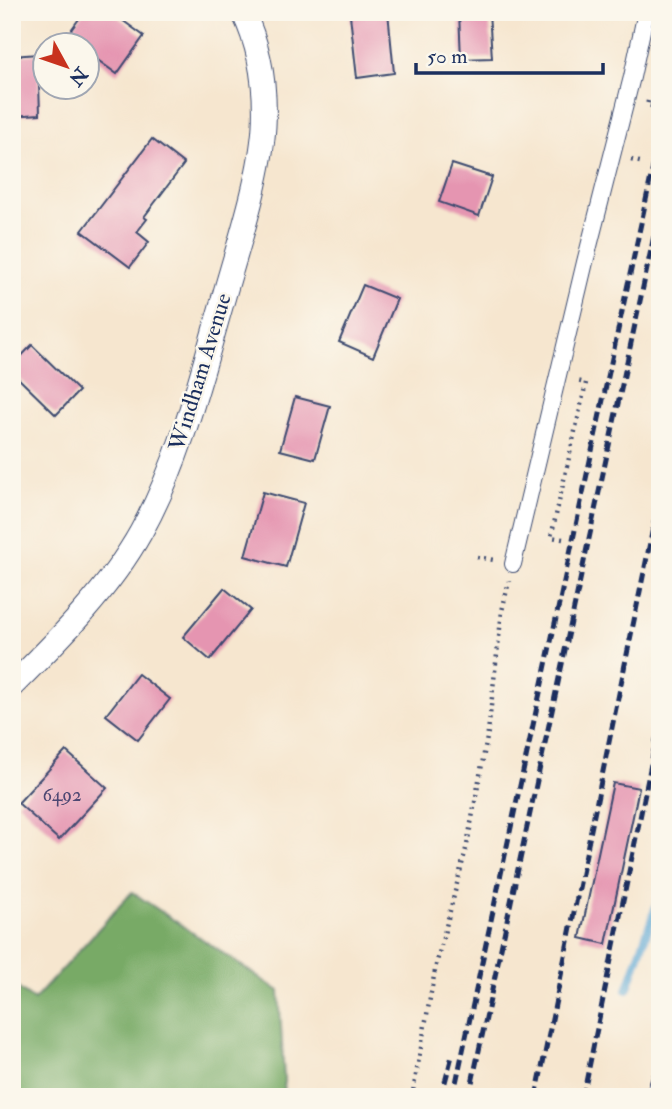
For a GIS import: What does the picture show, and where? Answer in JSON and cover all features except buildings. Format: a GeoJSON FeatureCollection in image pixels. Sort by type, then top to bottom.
{"type":"FeatureCollection","features":[{"type":"Feature","properties":{"kind":"street","name":"Windham Avenue"},"geometry":{"type":"LineString","coordinates":[[12,687],[94,599],[125,557],[154,506],[175,454],[232,268],[254,184],[264,129],[260,60],[243,12]]}},
{"type":"Feature","properties":{"kind":"street"},"geometry":{"type":"LineString","coordinates":[[513,564],[646,12]]}},
{"type":"Feature","properties":{"kind":"lane"},"geometry":{"type":"LineString","coordinates":[[651,1097],[660,1070]]}},
{"type":"Feature","properties":{"kind":"path"},"geometry":{"type":"LineString","coordinates":[[631,160],[644,163]]}},
{"type":"Feature","properties":{"kind":"path"},"geometry":{"type":"LineString","coordinates":[[558,374],[586,383],[551,537],[563,539]]}},
{"type":"Feature","properties":{"kind":"path"},"geometry":{"type":"LineString","coordinates":[[412,1097],[436,965],[467,845],[488,732],[502,611],[513,564]]}},
{"type":"Feature","properties":{"kind":"green space"},"geometry":{"type":"Polygon","coordinates":[[[132,892],[279,991],[285,1097],[12,1097],[12,984],[34,1000],[132,892]]]}},
{"type":"Feature","properties":{"kind":"waterway"},"geometry":{"type":"LineString","coordinates":[[627,990],[660,895]]}},
{"type":"Feature","properties":{"kind":"railway"},"geometry":{"type":"LineString","coordinates":[[453,1097],[660,135]]}},
{"type":"Feature","properties":{"kind":"railway"},"geometry":{"type":"LineString","coordinates":[[469,1097],[660,208]]}},
{"type":"Feature","properties":{"kind":"railway"},"geometry":{"type":"LineString","coordinates":[[536,1097],[660,494]]}},
{"type":"Feature","properties":{"kind":"railway"},"geometry":{"type":"LineString","coordinates":[[583,1097],[660,720]]}},
{"type":"Feature","properties":{"kind":"railway"},"geometry":{"type":"LineString","coordinates":[[441,1097],[452,1056]]}}]}
